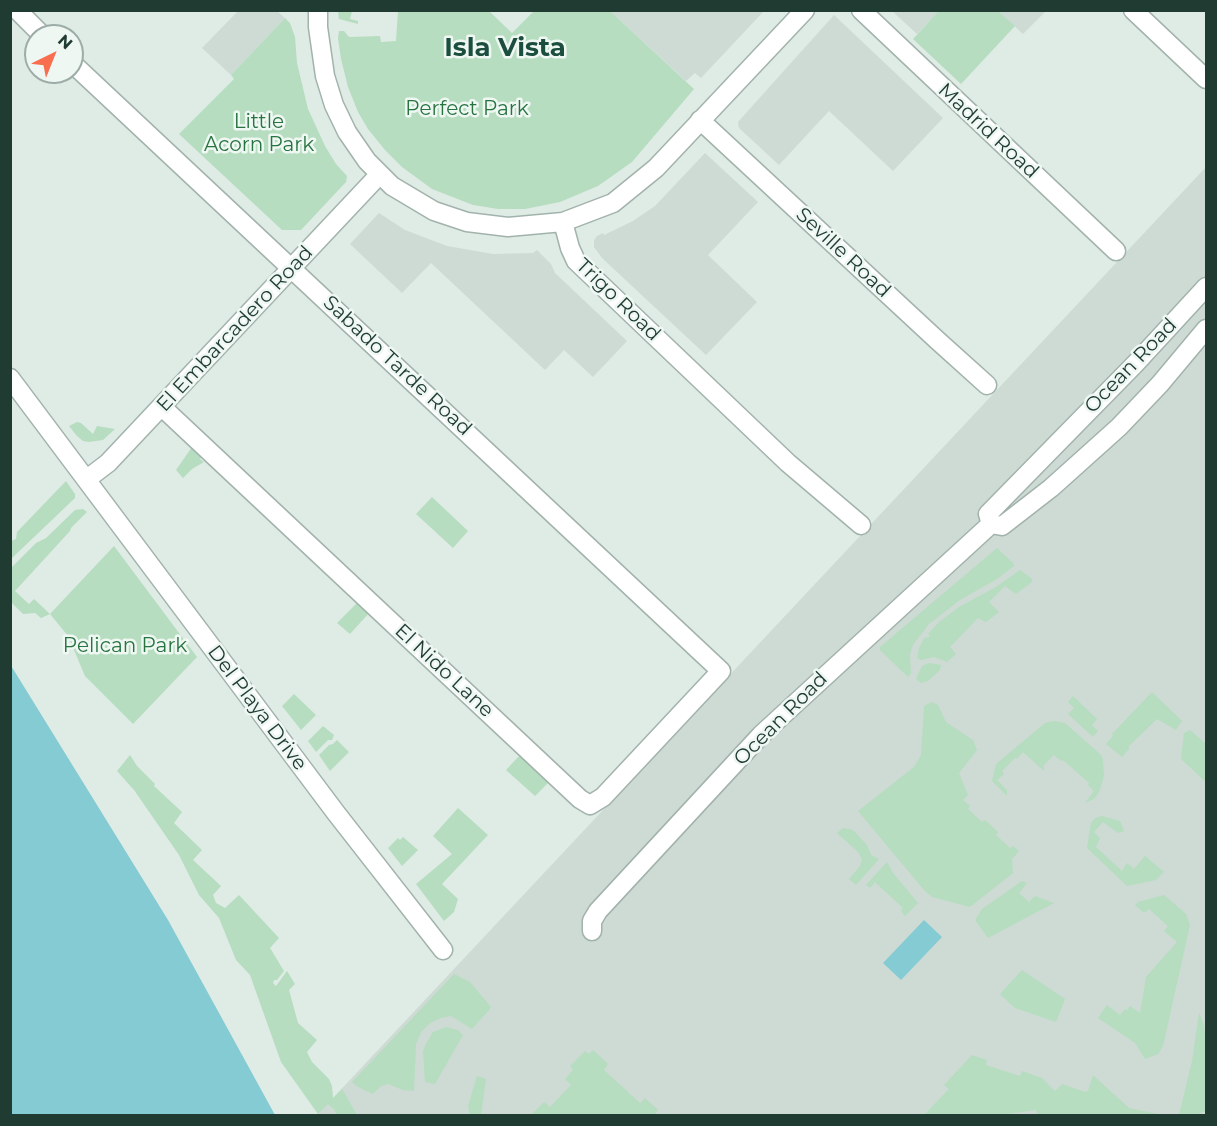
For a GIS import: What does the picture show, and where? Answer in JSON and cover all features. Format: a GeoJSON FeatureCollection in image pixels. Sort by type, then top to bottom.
{"type":"FeatureCollection","features":[{"type":"Feature","properties":{"kind":"street"},"geometry":{"type":"LineString","coordinates":[[16,10],[31,24]]}},
{"type":"Feature","properties":{"kind":"street"},"geometry":{"type":"LineString","coordinates":[[318,10],[325,76],[334,105],[347,132],[367,161],[380,175],[417,202],[434,211],[467,222],[508,227],[563,222],[614,202],[621,197],[656,168],[805,10]]}},
{"type":"Feature","properties":{"kind":"street","name":"Madrid Road"},"geometry":{"type":"LineString","coordinates":[[861,10],[1116,251]]}},
{"type":"Feature","properties":{"kind":"street"},"geometry":{"type":"LineString","coordinates":[[1133,10],[1206,79]]}},
{"type":"Feature","properties":{"kind":"street","name":"Sabado Tarde Road"},"geometry":{"type":"LineString","coordinates":[[84,74],[721,671]]}},
{"type":"Feature","properties":{"kind":"street","name":"Seville Road"},"geometry":{"type":"LineString","coordinates":[[700,120],[987,385]]}},
{"type":"Feature","properties":{"kind":"street","name":"El Embarcadero Road"},"geometry":{"type":"LineString","coordinates":[[87,479],[108,463],[162,407],[380,175]]}},
{"type":"Feature","properties":{"kind":"street","name":"Trigo Road"},"geometry":{"type":"LineString","coordinates":[[563,222],[576,261],[788,463],[861,525]]}},
{"type":"Feature","properties":{"kind":"street","name":"Ocean Road"},"geometry":{"type":"LineString","coordinates":[[991,524],[988,514],[1136,363],[1206,287]]}},
{"type":"Feature","properties":{"kind":"street","name":"Ocean Road"},"geometry":{"type":"LineString","coordinates":[[991,524],[1002,526],[1051,488],[1119,427],[1160,384],[1206,329]]}},
{"type":"Feature","properties":{"kind":"street","name":"Del Playa Drive"},"geometry":{"type":"LineString","coordinates":[[10,378],[336,813],[443,950]]}},
{"type":"Feature","properties":{"kind":"street","name":"El Nido Lane"},"geometry":{"type":"LineString","coordinates":[[162,407],[580,799],[590,805],[603,797],[721,671]]}},
{"type":"Feature","properties":{"kind":"street","name":"Ocean Road"},"geometry":{"type":"LineString","coordinates":[[592,931],[592,921],[598,911],[761,735],[991,524]]}},
{"type":"Feature","properties":{"kind":"shaded area"},"geometry":{"type":"Polygon","coordinates":[[[238,11],[277,11],[285,18],[231,75],[202,48],[238,11]]]}},
{"type":"Feature","properties":{"kind":"shaded area"},"geometry":{"type":"Polygon","coordinates":[[[610,11],[764,11],[701,78],[695,73],[686,81],[610,11]]]}},
{"type":"Feature","properties":{"kind":"shaded area"},"geometry":{"type":"Polygon","coordinates":[[[892,11],[940,11],[917,34],[892,11]]]}},
{"type":"Feature","properties":{"kind":"shaded area"},"geometry":{"type":"Polygon","coordinates":[[[998,11],[1046,11],[1023,34],[998,11]]]}},
{"type":"Feature","properties":{"kind":"shaded area"},"geometry":{"type":"Polygon","coordinates":[[[834,15],[943,118],[893,171],[829,111],[779,165],[739,128],[738,122],[834,15]]]}},
{"type":"Feature","properties":{"kind":"shaded area"},"geometry":{"type":"Polygon","coordinates":[[[705,153],[758,202],[708,255],[757,302],[706,355],[602,258],[594,247],[594,240],[597,236],[633,221],[655,206],[705,153]]]}},
{"type":"Feature","properties":{"kind":"shaded area"},"geometry":{"type":"Polygon","coordinates":[[[1206,167],[1206,1115],[316,1116],[318,1114],[1206,167]]]}},
{"type":"Feature","properties":{"kind":"shaded area"},"geometry":{"type":"Polygon","coordinates":[[[379,213],[405,230],[447,246],[493,254],[533,253],[537,250],[551,264],[555,273],[627,341],[593,377],[564,350],[545,370],[431,263],[402,293],[350,244],[379,213]]]}},
{"type":"Feature","properties":{"kind":"green space"},"geometry":{"type":"Polygon","coordinates":[[[940,10],[998,11],[1015,26],[961,84],[913,39],[940,10]]]}},
{"type":"Feature","properties":{"kind":"green space"},"geometry":{"type":"Polygon","coordinates":[[[338,11],[352,11],[350,19],[358,21],[358,24],[339,19],[338,11]]]}},
{"type":"Feature","properties":{"kind":"green space","name":"Perfect Park"},"geometry":{"type":"Polygon","coordinates":[[[398,11],[489,11],[512,33],[534,11],[610,11],[694,89],[632,162],[598,186],[560,202],[525,209],[498,209],[473,205],[432,189],[402,167],[368,129],[348,87],[341,59],[339,31],[344,31],[349,37],[380,36],[381,42],[396,41],[398,11]]]}},
{"type":"Feature","properties":{"kind":"green space","name":"Little Acorn Park"},"geometry":{"type":"Polygon","coordinates":[[[285,18],[290,23],[295,37],[297,63],[308,109],[325,146],[347,176],[346,182],[301,230],[282,230],[179,134],[234,79],[231,75],[285,18]]]}},
{"type":"Feature","properties":{"kind":"green space"},"geometry":{"type":"Polygon","coordinates":[[[77,422],[93,434],[97,426],[115,429],[103,440],[83,441],[69,426],[77,422]]]}},
{"type":"Feature","properties":{"kind":"green space"},"geometry":{"type":"Polygon","coordinates":[[[192,447],[202,456],[200,459],[204,462],[183,478],[176,470],[192,447]]]}},
{"type":"Feature","properties":{"kind":"green space"},"geometry":{"type":"Polygon","coordinates":[[[66,481],[75,494],[75,498],[11,559],[11,541],[16,539],[17,532],[66,481]]]}},
{"type":"Feature","properties":{"kind":"green space"},"geometry":{"type":"Polygon","coordinates":[[[432,497],[468,531],[453,548],[416,514],[432,497]]]}},
{"type":"Feature","properties":{"kind":"green space"},"geometry":{"type":"Polygon","coordinates":[[[83,509],[87,512],[15,591],[29,604],[34,599],[50,614],[41,618],[35,613],[23,614],[11,602],[11,568],[75,510],[83,509]]]}},
{"type":"Feature","properties":{"kind":"green space","name":"Pelican Park"},"geometry":{"type":"Polygon","coordinates":[[[114,546],[197,657],[133,724],[85,676],[68,636],[50,614],[114,546]]]}},
{"type":"Feature","properties":{"kind":"green space"},"geometry":{"type":"Polygon","coordinates":[[[997,548],[1014,566],[997,579],[960,600],[929,624],[913,645],[910,654],[911,673],[908,677],[880,650],[880,647],[997,548]]]}},
{"type":"Feature","properties":{"kind":"green space"},"geometry":{"type":"Polygon","coordinates":[[[1020,570],[1032,579],[1032,582],[1016,594],[1005,586],[989,602],[999,612],[986,622],[978,618],[950,647],[956,654],[947,662],[934,657],[921,660],[917,658],[923,640],[930,636],[928,634],[939,622],[959,607],[996,587],[1020,570]]]}},
{"type":"Feature","properties":{"kind":"green space"},"geometry":{"type":"Polygon","coordinates":[[[358,602],[369,613],[350,634],[337,623],[358,602]]]}},
{"type":"Feature","properties":{"kind":"green space"},"geometry":{"type":"Polygon","coordinates":[[[929,663],[941,665],[940,670],[928,681],[921,683],[916,679],[922,666],[929,663]]]}},
{"type":"Feature","properties":{"kind":"green space"},"geometry":{"type":"Polygon","coordinates":[[[1152,692],[1182,721],[1176,730],[1157,719],[1129,746],[1122,757],[1106,744],[1113,736],[1112,734],[1152,692]]]}},
{"type":"Feature","properties":{"kind":"green space"},"geometry":{"type":"Polygon","coordinates":[[[294,694],[316,715],[301,730],[282,706],[294,694]]]}},
{"type":"Feature","properties":{"kind":"green space"},"geometry":{"type":"Polygon","coordinates":[[[1073,696],[1097,719],[1092,725],[1098,731],[1093,737],[1068,714],[1074,708],[1068,702],[1073,696]]]}},
{"type":"Feature","properties":{"kind":"green space"},"geometry":{"type":"Polygon","coordinates":[[[932,702],[938,705],[946,722],[973,740],[977,750],[959,773],[968,795],[963,800],[970,806],[968,809],[998,832],[996,835],[1010,848],[1013,846],[1019,851],[1012,859],[1013,873],[970,907],[932,897],[858,811],[914,767],[921,755],[924,706],[932,702]]]}},
{"type":"Feature","properties":{"kind":"green space"},"geometry":{"type":"Polygon","coordinates":[[[1054,721],[1065,723],[1101,755],[1104,776],[1099,792],[1094,799],[1085,803],[1094,791],[1088,785],[1089,783],[1063,760],[1061,761],[1054,755],[1044,765],[1044,771],[1023,752],[1002,771],[1004,774],[997,780],[1007,790],[1007,796],[992,781],[996,764],[1045,723],[1054,721]]]}},
{"type":"Feature","properties":{"kind":"green space"},"geometry":{"type":"Polygon","coordinates":[[[323,726],[334,735],[332,740],[328,740],[316,752],[308,741],[323,726]]]}},
{"type":"Feature","properties":{"kind":"green space"},"geometry":{"type":"Polygon","coordinates":[[[1190,730],[1206,744],[1206,782],[1181,759],[1184,733],[1190,730]]]}},
{"type":"Feature","properties":{"kind":"green space"},"geometry":{"type":"Polygon","coordinates":[[[337,740],[349,752],[330,771],[319,755],[337,740]]]}},
{"type":"Feature","properties":{"kind":"green space"},"geometry":{"type":"Polygon","coordinates":[[[130,755],[137,766],[155,784],[154,786],[182,812],[174,823],[202,850],[193,860],[221,886],[213,895],[216,903],[225,908],[239,895],[279,938],[270,948],[284,971],[273,983],[276,986],[287,971],[295,984],[289,990],[298,1023],[317,1040],[307,1052],[312,1062],[329,1079],[333,1098],[342,1089],[357,1115],[337,1115],[328,1104],[318,1114],[281,1062],[250,975],[236,960],[219,918],[199,895],[179,855],[134,790],[117,771],[130,755]]]}},
{"type":"Feature","properties":{"kind":"green space"},"geometry":{"type":"Polygon","coordinates":[[[520,755],[549,782],[535,796],[506,770],[520,755]]]}},
{"type":"Feature","properties":{"kind":"green space"},"geometry":{"type":"Polygon","coordinates":[[[458,808],[488,835],[442,884],[458,899],[454,912],[444,921],[416,884],[452,854],[433,836],[458,808]]]}},
{"type":"Feature","properties":{"kind":"green space"},"geometry":{"type":"Polygon","coordinates":[[[1102,816],[1120,821],[1124,831],[1118,833],[1103,822],[1094,832],[1100,838],[1096,847],[1122,871],[1127,863],[1134,869],[1145,856],[1164,872],[1156,880],[1127,886],[1087,848],[1091,823],[1095,818],[1102,816]]]}},
{"type":"Feature","properties":{"kind":"green space"},"geometry":{"type":"Polygon","coordinates":[[[843,828],[853,830],[867,845],[871,855],[879,859],[856,885],[849,879],[860,866],[862,859],[858,852],[837,833],[843,828]]]}},
{"type":"Feature","properties":{"kind":"green space"},"geometry":{"type":"Polygon","coordinates":[[[403,837],[418,850],[402,866],[388,848],[398,838],[400,840],[403,837]]]}},
{"type":"Feature","properties":{"kind":"green space"},"geometry":{"type":"Polygon","coordinates":[[[887,862],[893,873],[918,903],[905,916],[901,911],[903,908],[875,882],[870,888],[866,885],[887,862]]]}},
{"type":"Feature","properties":{"kind":"green space"},"geometry":{"type":"Polygon","coordinates":[[[1022,881],[1027,883],[1019,893],[1029,902],[1035,896],[1054,903],[988,938],[975,920],[982,909],[1022,881]]]}},
{"type":"Feature","properties":{"kind":"green space"},"geometry":{"type":"Polygon","coordinates":[[[1164,895],[1186,914],[1190,925],[1163,1046],[1158,1054],[1145,1059],[1135,1043],[1098,1018],[1107,1005],[1120,1015],[1130,1006],[1140,1013],[1146,977],[1177,942],[1164,931],[1168,926],[1149,909],[1144,913],[1135,905],[1138,902],[1164,895]]]}},
{"type":"Feature","properties":{"kind":"green space"},"geometry":{"type":"Polygon","coordinates":[[[1022,970],[1065,999],[1056,1022],[1015,1008],[1000,994],[1022,970]]]}},
{"type":"Feature","properties":{"kind":"green space"},"geometry":{"type":"Polygon","coordinates":[[[454,974],[470,982],[491,1007],[472,1029],[451,1016],[430,1023],[421,1032],[416,1044],[414,1091],[403,1090],[388,1084],[381,1086],[373,1094],[352,1082],[454,974]]]}},
{"type":"Feature","properties":{"kind":"green space"},"geometry":{"type":"Polygon","coordinates":[[[1199,1013],[1204,1025],[1206,1047],[1206,1112],[1199,1115],[1179,1115],[1192,1061],[1199,1013]]]}},
{"type":"Feature","properties":{"kind":"green space"},"geometry":{"type":"Polygon","coordinates":[[[446,1027],[458,1030],[463,1035],[435,1084],[425,1082],[423,1051],[433,1032],[446,1027]]]}},
{"type":"Feature","properties":{"kind":"green space"},"geometry":{"type":"Polygon","coordinates":[[[593,1050],[608,1064],[604,1070],[640,1103],[645,1098],[658,1110],[654,1115],[531,1115],[544,1102],[550,1107],[571,1085],[565,1079],[573,1070],[570,1066],[585,1051],[589,1054],[593,1050]]]}},
{"type":"Feature","properties":{"kind":"green space"},"geometry":{"type":"Polygon","coordinates":[[[972,1055],[987,1060],[986,1065],[1020,1076],[1022,1071],[1042,1078],[1055,1091],[1062,1084],[1088,1091],[1093,1075],[1129,1108],[1163,1115],[1025,1115],[1037,1114],[1036,1110],[1005,1115],[924,1115],[949,1089],[944,1085],[972,1055]]]}},
{"type":"Feature","properties":{"kind":"green space"},"geometry":{"type":"Polygon","coordinates":[[[477,1076],[486,1079],[481,1115],[470,1115],[468,1106],[477,1076]]]}},
{"type":"Feature","properties":{"kind":"water"},"geometry":{"type":"Polygon","coordinates":[[[10,664],[168,920],[275,1115],[11,1115],[10,664]]]}},
{"type":"Feature","properties":{"kind":"water"},"geometry":{"type":"Polygon","coordinates":[[[924,920],[942,937],[901,980],[883,963],[924,920]]]}},
{"type":"Feature","properties":{"kind":"district","name":"Isla Vista"},"geometry":{"type":"Point","coordinates":[505,48]}}]}
